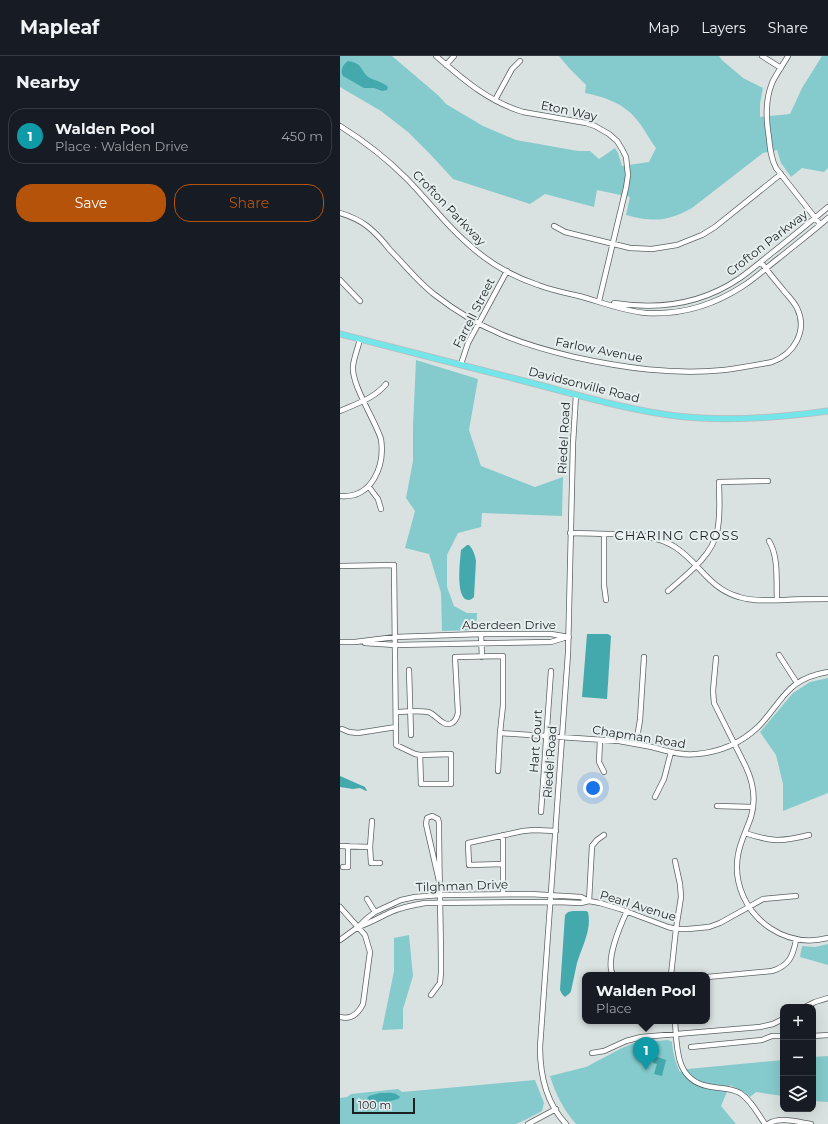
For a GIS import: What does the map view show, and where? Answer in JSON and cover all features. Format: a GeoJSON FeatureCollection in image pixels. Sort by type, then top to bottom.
{"type":"FeatureCollection","features":[{"type":"Feature","properties":{"kind":"main road","name":"Davidsonville Road"},"geometry":{"type":"LineString","coordinates":[[340,334],[461,364],[576,395],[649,412],[703,418],[746,419],[828,411]]}},
{"type":"Feature","properties":{"kind":"street","name":"Eton Way"},"geometry":{"type":"LineString","coordinates":[[436,56],[473,87],[513,109],[595,126],[609,134],[617,141],[626,157],[628,175],[599,301]]}},
{"type":"Feature","properties":{"kind":"street"},"geometry":{"type":"LineString","coordinates":[[446,65],[454,56]]}},
{"type":"Feature","properties":{"kind":"street"},"geometry":{"type":"LineString","coordinates":[[762,56],[781,68]]}},
{"type":"Feature","properties":{"kind":"street"},"geometry":{"type":"LineString","coordinates":[[788,56],[769,92],[766,113],[771,152],[773,162],[781,174],[820,224]]}},
{"type":"Feature","properties":{"kind":"street"},"geometry":{"type":"LineString","coordinates":[[495,100],[512,69],[520,61]]}},
{"type":"Feature","properties":{"kind":"street","name":"Crofton Parkway"},"geometry":{"type":"LineString","coordinates":[[340,126],[369,145],[393,165],[465,241],[487,259],[507,271],[536,285],[628,310],[646,313],[666,313],[689,310],[723,297],[745,285],[828,218]]}},
{"type":"Feature","properties":{"kind":"street"},"geometry":{"type":"LineString","coordinates":[[554,226],[565,232],[630,248],[652,249],[678,245],[702,236],[781,174]]}},
{"type":"Feature","properties":{"kind":"street","name":"Crofton Parkway"},"geometry":{"type":"LineString","coordinates":[[599,301],[629,306],[650,307],[680,304],[720,290],[740,278],[828,208]]}},
{"type":"Feature","properties":{"kind":"street","name":"Farlow Avenue"},"geometry":{"type":"LineString","coordinates":[[340,213],[358,220],[377,234],[419,280],[433,293],[461,314],[478,324],[511,339],[531,346],[602,363],[636,369],[702,372],[742,368],[772,362],[787,354],[795,345],[799,336],[799,313],[794,304],[760,262]]}},
{"type":"Feature","properties":{"kind":"street","name":"Farrell Street"},"geometry":{"type":"LineString","coordinates":[[461,364],[466,348],[507,271]]}},
{"type":"Feature","properties":{"kind":"street"},"geometry":{"type":"LineString","coordinates":[[340,280],[360,301]]}},
{"type":"Feature","properties":{"kind":"street"},"geometry":{"type":"LineString","coordinates":[[340,496],[357,494],[369,487],[376,477],[380,466],[382,444],[380,434],[356,385],[353,373],[353,367],[360,339]]}},
{"type":"Feature","properties":{"kind":"street"},"geometry":{"type":"LineString","coordinates":[[340,411],[379,392],[386,384]]}},
{"type":"Feature","properties":{"kind":"street","name":"Riedel Road"},"geometry":{"type":"LineString","coordinates":[[566,1124],[547,1093],[540,1060],[569,637],[570,533],[576,395]]}},
{"type":"Feature","properties":{"kind":"street"},"geometry":{"type":"LineString","coordinates":[[668,591],[695,566],[711,548],[717,532],[719,517],[719,482],[768,481]]}},
{"type":"Feature","properties":{"kind":"street"},"geometry":{"type":"LineString","coordinates":[[369,487],[378,499],[381,508]]}},
{"type":"Feature","properties":{"kind":"street"},"geometry":{"type":"LineString","coordinates":[[570,533],[637,535],[658,539],[675,547],[683,553],[715,585],[731,594],[747,599],[828,599]]}},
{"type":"Feature","properties":{"kind":"street"},"geometry":{"type":"LineString","coordinates":[[604,534],[604,586],[606,600]]}},
{"type":"Feature","properties":{"kind":"street"},"geometry":{"type":"LineString","coordinates":[[769,540],[773,546],[775,555],[777,600]]}},
{"type":"Feature","properties":{"kind":"street"},"geometry":{"type":"LineString","coordinates":[[340,566],[394,565],[396,745],[420,755],[451,754],[451,784],[421,784],[420,755]]}},
{"type":"Feature","properties":{"kind":"street"},"geometry":{"type":"LineString","coordinates":[[481,634],[482,657]]}},
{"type":"Feature","properties":{"kind":"street","name":"Aberdeen Drive"},"geometry":{"type":"LineString","coordinates":[[355,642],[395,637],[481,634],[551,634],[569,637]]}},
{"type":"Feature","properties":{"kind":"street","name":"Aberdeen Drive"},"geometry":{"type":"LineString","coordinates":[[340,642],[395,645],[551,642],[569,637]]}},
{"type":"Feature","properties":{"kind":"street"},"geometry":{"type":"LineString","coordinates":[[779,655],[797,683]]}},
{"type":"Feature","properties":{"kind":"street"},"geometry":{"type":"LineString","coordinates":[[396,712],[429,712],[446,724],[451,724],[456,719],[458,713],[455,657],[503,656],[503,705],[498,771]]}},
{"type":"Feature","properties":{"kind":"street"},"geometry":{"type":"LineString","coordinates":[[636,744],[639,728],[644,657]]}},
{"type":"Feature","properties":{"kind":"street"},"geometry":{"type":"LineString","coordinates":[[716,658],[713,691],[716,709],[750,775],[753,790],[753,807],[751,816],[738,855],[738,881],[741,892],[748,906],[761,922],[778,933],[796,940],[810,941],[828,938]]}},
{"type":"Feature","properties":{"kind":"street"},"geometry":{"type":"LineString","coordinates":[[409,670],[411,734]]}},
{"type":"Feature","properties":{"kind":"street","name":"Hart Court"},"geometry":{"type":"LineString","coordinates":[[541,812],[551,671]]}},
{"type":"Feature","properties":{"kind":"street","name":"Chapman Road"},"geometry":{"type":"LineString","coordinates":[[500,733],[636,744],[686,755],[720,750],[735,744],[758,727],[787,691],[797,683],[817,674],[828,672]]}},
{"type":"Feature","properties":{"kind":"street"},"geometry":{"type":"LineString","coordinates":[[342,729],[349,732],[358,733],[396,728]]}},
{"type":"Feature","properties":{"kind":"street"},"geometry":{"type":"LineString","coordinates":[[600,740],[599,762],[604,772]]}},
{"type":"Feature","properties":{"kind":"street"},"geometry":{"type":"LineString","coordinates":[[655,797],[664,779],[671,752]]}},
{"type":"Feature","properties":{"kind":"street"},"geometry":{"type":"LineString","coordinates":[[717,806],[753,807]]}},
{"type":"Feature","properties":{"kind":"street"},"geometry":{"type":"LineString","coordinates":[[432,996],[441,979],[441,903],[439,882],[439,824],[438,819],[432,816],[427,818],[426,824],[439,882]]}},
{"type":"Feature","properties":{"kind":"street"},"geometry":{"type":"LineString","coordinates":[[372,821],[370,863],[380,863]]}},
{"type":"Feature","properties":{"kind":"street"},"geometry":{"type":"LineString","coordinates":[[503,864],[469,865],[468,842],[523,831],[556,831]]}},
{"type":"Feature","properties":{"kind":"street"},"geometry":{"type":"LineString","coordinates":[[745,833],[763,839],[772,840],[788,840],[809,834]]}},
{"type":"Feature","properties":{"kind":"street"},"geometry":{"type":"LineString","coordinates":[[502,835],[503,894]]}},
{"type":"Feature","properties":{"kind":"street"},"geometry":{"type":"LineString","coordinates":[[589,901],[592,846],[596,840],[604,835]]}},
{"type":"Feature","properties":{"kind":"street"},"geometry":{"type":"LineString","coordinates":[[340,846],[370,846]]}},
{"type":"Feature","properties":{"kind":"street"},"geometry":{"type":"LineString","coordinates":[[343,867],[348,867],[348,846]]}},
{"type":"Feature","properties":{"kind":"street"},"geometry":{"type":"LineString","coordinates":[[671,972],[681,897],[675,861]]}},
{"type":"Feature","properties":{"kind":"street","name":"Tilghman Drive"},"geometry":{"type":"LineString","coordinates":[[340,940],[375,912],[401,900],[425,895],[551,895]]}},
{"type":"Feature","properties":{"kind":"street","name":"Pearl Avenue"},"geometry":{"type":"LineString","coordinates":[[551,895],[581,897],[589,901],[626,911],[658,924],[676,929],[698,929],[709,927],[728,919],[748,906],[763,899],[796,896]]}},
{"type":"Feature","properties":{"kind":"street"},"geometry":{"type":"LineString","coordinates":[[367,899],[375,912]]}},
{"type":"Feature","properties":{"kind":"street","name":"Pearl Avenue"},"geometry":{"type":"LineString","coordinates":[[551,902],[580,904],[589,901]]}},
{"type":"Feature","properties":{"kind":"street","name":"Tilghman Drive"},"geometry":{"type":"LineString","coordinates":[[358,927],[403,907],[425,903],[551,902]]}},
{"type":"Feature","properties":{"kind":"street"},"geometry":{"type":"LineString","coordinates":[[340,907],[364,935],[370,952],[363,1004],[360,1011],[353,1016],[345,1018],[340,1017]]}},
{"type":"Feature","properties":{"kind":"street"},"geometry":{"type":"LineString","coordinates":[[612,972],[610,962],[618,932],[626,911]]}},
{"type":"Feature","properties":{"kind":"street"},"geometry":{"type":"LineString","coordinates":[[710,977],[772,971],[777,969],[791,958],[796,940]]}},
{"type":"Feature","properties":{"kind":"street"},"geometry":{"type":"LineString","coordinates":[[811,1004],[828,998]]}},
{"type":"Feature","properties":{"kind":"street"},"geometry":{"type":"LineString","coordinates":[[592,1053],[604,1051],[626,1041],[641,1037],[760,1027],[780,1020]]}},
{"type":"Feature","properties":{"kind":"street"},"geometry":{"type":"LineString","coordinates":[[674,1024],[680,1063],[689,1076],[697,1082],[708,1087],[729,1088],[741,1094],[766,1124],[775,1120],[811,1124]]}},
{"type":"Feature","properties":{"kind":"street"},"geometry":{"type":"LineString","coordinates":[[816,1036],[828,1035]]}},
{"type":"Feature","properties":{"kind":"street"},"geometry":{"type":"LineString","coordinates":[[691,1046],[762,1040],[772,1036],[780,1036]]}},
{"type":"Feature","properties":{"kind":"street"},"geometry":{"type":"LineString","coordinates":[[528,1124],[556,1109]]}},
{"type":"Feature","properties":{"kind":"shaded area"},"geometry":{"type":"Polygon","coordinates":[[[340,56],[392,56],[439,96],[446,104],[483,126],[516,140],[578,151],[590,151],[599,159],[615,148],[622,166],[649,162],[656,148],[640,123],[626,109],[606,99],[585,93],[586,85],[559,56],[719,56],[743,78],[763,88],[760,104],[760,117],[790,114],[802,88],[822,56],[828,56],[828,168],[824,172],[802,168],[791,177],[781,163],[777,150],[763,153],[692,208],[675,216],[652,220],[626,215],[630,197],[597,190],[594,207],[545,194],[530,204],[453,179],[408,132],[381,111],[340,87],[340,56]]]}},
{"type":"Feature","properties":{"kind":"shaded area"},"geometry":{"type":"Polygon","coordinates":[[[348,61],[360,66],[364,73],[370,78],[386,85],[388,87],[387,90],[382,91],[374,88],[364,88],[343,76],[342,68],[348,61]]]}},
{"type":"Feature","properties":{"kind":"shaded area"},"geometry":{"type":"Polygon","coordinates":[[[416,360],[478,379],[469,430],[481,466],[535,487],[563,477],[562,516],[482,513],[481,527],[458,533],[447,555],[447,587],[454,606],[467,613],[477,613],[476,630],[442,631],[441,593],[429,554],[405,548],[415,511],[406,498],[413,461],[416,360]]]}},
{"type":"Feature","properties":{"kind":"shaded area"},"geometry":{"type":"Polygon","coordinates":[[[469,545],[473,550],[476,561],[474,597],[469,600],[465,599],[462,595],[459,576],[461,550],[469,545]]]}},
{"type":"Feature","properties":{"kind":"shaded area"},"geometry":{"type":"Polygon","coordinates":[[[587,634],[608,634],[611,636],[607,699],[582,697],[587,634]]]}},
{"type":"Feature","properties":{"kind":"shaded area"},"geometry":{"type":"Polygon","coordinates":[[[828,678],[828,793],[783,811],[783,784],[776,755],[760,732],[793,693],[810,682],[828,678]]]}},
{"type":"Feature","properties":{"kind":"shaded area"},"geometry":{"type":"Polygon","coordinates":[[[340,776],[365,787],[367,791],[360,788],[353,789],[340,787],[340,776]]]}},
{"type":"Feature","properties":{"kind":"shaded area"},"geometry":{"type":"Polygon","coordinates":[[[568,912],[588,912],[589,925],[577,963],[571,991],[565,997],[560,990],[565,915],[568,912]]]}},
{"type":"Feature","properties":{"kind":"shaded area"},"geometry":{"type":"Polygon","coordinates":[[[409,935],[413,976],[403,1009],[403,1029],[382,1030],[394,971],[394,938],[409,935]]]}},
{"type":"Feature","properties":{"kind":"shaded area"},"geometry":{"type":"Polygon","coordinates":[[[828,944],[828,965],[800,957],[802,946],[815,947],[828,944]]]}},
{"type":"Feature","properties":{"kind":"shaded area"},"geometry":{"type":"Polygon","coordinates":[[[668,1040],[672,1042],[674,1057],[680,1072],[688,1069],[780,1060],[780,1096],[756,1092],[750,1097],[744,1092],[730,1085],[721,1106],[736,1124],[576,1124],[560,1102],[550,1076],[586,1067],[634,1043],[668,1040]]]}},
{"type":"Feature","properties":{"kind":"shaded area"},"geometry":{"type":"Polygon","coordinates":[[[655,1056],[666,1060],[662,1076],[654,1074],[657,1064],[653,1063],[655,1056]]]}},
{"type":"Feature","properties":{"kind":"shaded area"},"geometry":{"type":"Polygon","coordinates":[[[828,1056],[828,1102],[816,1101],[816,1057],[828,1056]]]}},
{"type":"Feature","properties":{"kind":"shaded area"},"geometry":{"type":"Polygon","coordinates":[[[535,1080],[544,1103],[542,1111],[516,1124],[340,1124],[340,1098],[347,1097],[351,1094],[398,1089],[402,1092],[535,1080]]]}},
{"type":"Feature","properties":{"kind":"shaded area"},"geometry":{"type":"Polygon","coordinates":[[[380,1093],[393,1093],[400,1097],[398,1099],[382,1102],[374,1102],[367,1098],[380,1093]]]}},
{"type":"Feature","properties":{"kind":"place","name":"Walden Pool"},"geometry":{"type":"Point","coordinates":[646,1070]}},
{"type":"Feature","properties":{"kind":"district","name":"CHARING CROSS"},"geometry":{"type":"Point","coordinates":[677,535]}}]}
